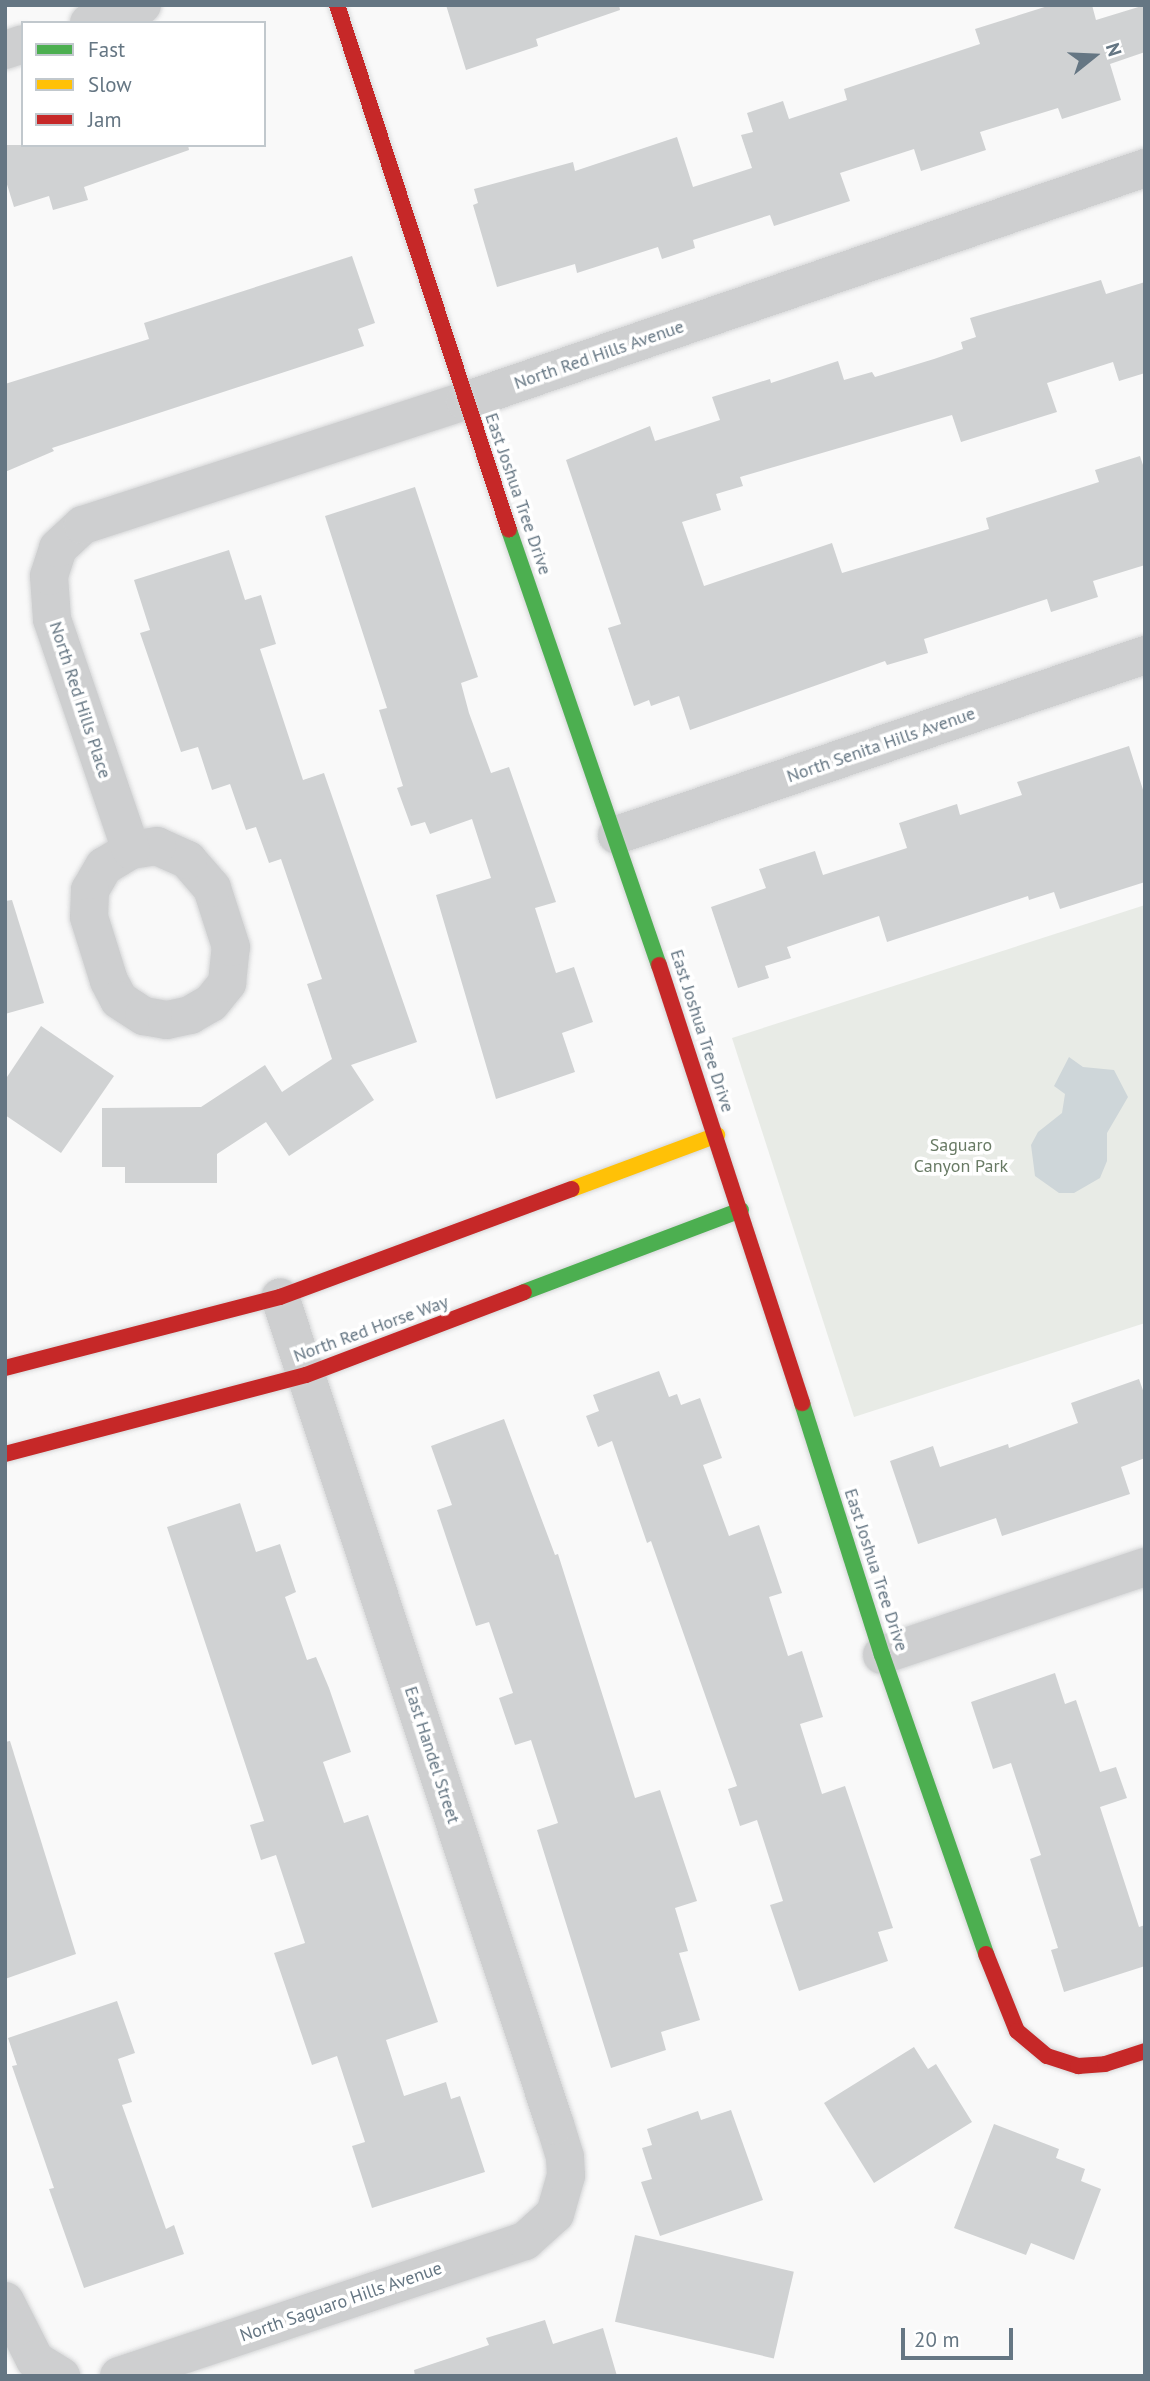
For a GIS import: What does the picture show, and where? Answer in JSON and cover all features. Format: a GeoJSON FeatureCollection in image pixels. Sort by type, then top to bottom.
{"type":"FeatureCollection","features":[{"type":"Feature","properties":{"kind":"street"},"geometry":{"type":"LineString","coordinates":[[95,21],[142,5]]}},
{"type":"Feature","properties":{"kind":"street","name":"East Joshua Tree Drive"},"geometry":{"type":"LineString","coordinates":[[337,5],[465,401],[617,835],[717,1135],[882,1655],[1000,1995],[1017,2031],[1047,2056],[1078,2066],[1105,2064],[1145,2051]]}},
{"type":"Feature","properties":{"kind":"street","name":"North Red Hills Avenue"},"geometry":{"type":"LineString","coordinates":[[58,548],[83,524],[465,401],[1145,168]]}},
{"type":"Feature","properties":{"kind":"street","name":"North Red Hills Place"},"geometry":{"type":"LineString","coordinates":[[58,548],[49,576],[52,619],[131,850]]}},
{"type":"Feature","properties":{"kind":"street","name":"North Senita Hills Avenue"},"geometry":{"type":"LineString","coordinates":[[617,835],[1145,655]]}},
{"type":"Feature","properties":{"kind":"street"},"geometry":{"type":"LineString","coordinates":[[157,846],[188,860],[212,888],[231,947],[227,983],[211,1003],[190,1015],[167,1020],[144,1016],[119,1000],[109,981],[89,917],[90,890],[104,866],[131,850],[157,846]]}},
{"type":"Feature","properties":{"kind":"street"},"geometry":{"type":"LineString","coordinates":[[5,1368],[279,1297],[717,1135]]}},
{"type":"Feature","properties":{"kind":"street","name":"North Red Horse Way"},"geometry":{"type":"LineString","coordinates":[[5,1454],[306,1375],[741,1210]]}},
{"type":"Feature","properties":{"kind":"street","name":"East Handel Street"},"geometry":{"type":"LineString","coordinates":[[279,1297],[565,2157],[566,2176],[555,2214]]}},
{"type":"Feature","properties":{"kind":"street"},"geometry":{"type":"LineString","coordinates":[[882,1655],[1145,1567]]}},
{"type":"Feature","properties":{"kind":"street","name":"North Saguaro Hills Avenue"},"geometry":{"type":"LineString","coordinates":[[119,2376],[525,2241],[555,2214]]}},
{"type":"Feature","properties":{"kind":"street"},"geometry":{"type":"LineString","coordinates":[[5,2301],[14,2326],[35,2360],[61,2376]]}},
{"type":"Feature","properties":{"kind":"green space","name":"Saguaro Canyon Park"},"geometry":{"type":"Polygon","coordinates":[[[1145,905],[1145,1323],[854,1417],[732,1038],[1145,905]]]}},
{"type":"Feature","properties":{"kind":"shaded area"},"geometry":{"type":"Polygon","coordinates":[[[1069,1057],[1083,1067],[1114,1070],[1128,1097],[1107,1133],[1107,1161],[1100,1178],[1074,1193],[1059,1193],[1035,1176],[1031,1145],[1038,1132],[1062,1113],[1065,1094],[1054,1086],[1069,1057]]]}},
{"type":"Feature","properties":{"kind":"building"},"geometry":{"type":"Polygon","coordinates":[[[446,5],[619,5],[620,10],[536,39],[538,46],[466,70],[446,5]]]}},
{"type":"Feature","properties":{"kind":"building"},"geometry":{"type":"Polygon","coordinates":[[[1051,5],[1092,5],[1096,20],[1145,5],[1145,52],[1110,64],[1121,100],[1062,119],[1058,108],[980,132],[986,150],[921,171],[914,149],[840,173],[850,201],[774,226],[770,215],[693,240],[695,248],[662,259],[658,247],[577,273],[575,264],[497,287],[473,205],[478,203],[474,189],[573,162],[575,171],[677,137],[693,187],[752,168],[741,135],[753,132],[747,113],[783,101],[789,119],[847,100],[844,89],[980,44],[975,29],[1051,5]]]}},
{"type":"Feature","properties":{"kind":"building"},"geometry":{"type":"Polygon","coordinates":[[[5,145],[188,147],[189,150],[84,187],[88,200],[53,210],[49,196],[14,207],[5,178],[5,145]]]}},
{"type":"Feature","properties":{"kind":"building"},"geometry":{"type":"Polygon","coordinates":[[[352,256],[375,323],[358,329],[364,346],[52,448],[54,451],[5,472],[5,384],[149,339],[144,323],[352,256]]]}},
{"type":"Feature","properties":{"kind":"building"},"geometry":{"type":"Polygon","coordinates":[[[1101,280],[1106,294],[1145,282],[1145,373],[1119,381],[1113,362],[1047,383],[1057,412],[961,442],[952,415],[740,477],[743,486],[716,494],[721,510],[682,522],[704,586],[832,543],[842,573],[989,529],[986,518],[1099,482],[1095,470],[1140,456],[1145,471],[1145,565],[1093,581],[1098,597],[1051,612],[1047,599],[924,639],[928,653],[887,665],[885,661],[690,730],[679,696],[651,706],[649,700],[634,706],[608,628],[621,624],[566,460],[650,426],[655,441],[720,420],[712,397],[770,379],[771,383],[838,361],[844,380],[872,372],[875,377],[934,359],[963,349],[961,342],[976,337],[970,318],[1101,280]]]}},
{"type":"Feature","properties":{"kind":"building"},"geometry":{"type":"Polygon","coordinates":[[[415,487],[478,677],[461,683],[469,713],[491,773],[509,767],[556,902],[535,908],[556,973],[574,967],[593,1022],[562,1033],[575,1072],[496,1099],[436,895],[491,878],[472,819],[430,834],[425,822],[411,826],[397,788],[403,786],[379,710],[387,708],[325,516],[415,487]]]}},
{"type":"Feature","properties":{"kind":"building"},"geometry":{"type":"Polygon","coordinates":[[[229,550],[245,600],[261,595],[276,644],[260,649],[303,780],[324,773],[417,1042],[351,1065],[374,1100],[289,1156],[266,1122],[217,1154],[217,1183],[125,1183],[125,1167],[102,1167],[102,1108],[201,1107],[265,1065],[282,1092],[332,1059],[307,984],[322,979],[281,859],[269,863],[256,827],[246,830],[230,784],[212,790],[198,747],[181,752],[140,633],[150,630],[134,580],[229,550]]]}},
{"type":"Feature","properties":{"kind":"building"},"geometry":{"type":"Polygon","coordinates":[[[1129,746],[1145,796],[1145,882],[1060,909],[1054,892],[1029,900],[1028,896],[887,942],[879,916],[787,947],[791,958],[765,966],[769,978],[738,988],[711,907],[766,888],[759,869],[815,851],[823,875],[907,848],[899,823],[957,804],[960,815],[1022,795],[1017,782],[1129,746]]]}},
{"type":"Feature","properties":{"kind":"building"},"geometry":{"type":"Polygon","coordinates":[[[12,900],[44,1003],[5,1014],[5,901],[12,900]]]}},
{"type":"Feature","properties":{"kind":"building"},"geometry":{"type":"Polygon","coordinates":[[[41,1026],[114,1076],[61,1153],[5,1115],[5,1080],[41,1026]]]}},
{"type":"Feature","properties":{"kind":"building"},"geometry":{"type":"Polygon","coordinates":[[[659,1371],[669,1397],[677,1394],[681,1405],[700,1398],[722,1458],[703,1465],[729,1536],[759,1525],[782,1593],[769,1597],[788,1656],[802,1651],[823,1717],[800,1724],[822,1794],[845,1786],[893,1928],[878,1932],[888,1961],[799,1991],[770,1905],[783,1901],[757,1820],[740,1826],[728,1789],[737,1786],[651,1541],[647,1543],[612,1441],[598,1447],[586,1416],[599,1411],[593,1395],[659,1371]]]}},
{"type":"Feature","properties":{"kind":"building"},"geometry":{"type":"Polygon","coordinates":[[[1139,1379],[1145,1396],[1145,1458],[1121,1467],[1130,1494],[1002,1536],[996,1518],[918,1544],[890,1461],[933,1446],[940,1467],[1008,1444],[1009,1448],[1078,1423],[1071,1403],[1139,1379]]]}},
{"type":"Feature","properties":{"kind":"building"},"geometry":{"type":"Polygon","coordinates":[[[504,1419],[555,1555],[558,1554],[635,1798],[660,1790],[697,1901],[675,1908],[688,1951],[679,1953],[700,2020],[661,2032],[666,2050],[611,2068],[537,1830],[558,1823],[531,1740],[515,1745],[499,1698],[513,1693],[489,1622],[476,1626],[437,1510],[452,1505],[431,1446],[504,1419]]]}},
{"type":"Feature","properties":{"kind":"building"},"geometry":{"type":"Polygon","coordinates":[[[240,1503],[256,1552],[280,1544],[296,1592],[285,1597],[307,1660],[316,1657],[351,1752],[323,1762],[344,1823],[368,1815],[438,2022],[386,2040],[404,2096],[446,2082],[451,2099],[460,2096],[485,2172],[372,2208],[352,2146],[365,2142],[337,2056],[312,2065],[274,1953],[305,1943],[276,1855],[261,1860],[250,1825],[264,1821],[167,1527],[240,1503]]]}},
{"type":"Feature","properties":{"kind":"building"},"geometry":{"type":"Polygon","coordinates":[[[1055,1673],[1065,1704],[1076,1700],[1100,1772],[1116,1767],[1127,1798],[1100,1807],[1139,1927],[1145,1925],[1145,1966],[1064,1992],[1051,1950],[1058,1948],[1030,1859],[1041,1855],[1011,1763],[993,1769],[971,1702],[1055,1673]]]}},
{"type":"Feature","properties":{"kind":"building"},"geometry":{"type":"Polygon","coordinates":[[[10,1741],[76,1954],[5,1979],[5,1742],[10,1741]]]}},
{"type":"Feature","properties":{"kind":"building"},"geometry":{"type":"Polygon","coordinates":[[[117,2001],[135,2053],[118,2059],[132,2102],[122,2105],[166,2229],[174,2225],[184,2254],[84,2288],[49,2189],[54,2188],[12,2066],[17,2065],[8,2038],[117,2001]]]}},
{"type":"Feature","properties":{"kind":"building"},"geometry":{"type":"Polygon","coordinates":[[[914,2047],[928,2069],[936,2064],[972,2122],[874,2183],[824,2103],[914,2047]]]}},
{"type":"Feature","properties":{"kind":"building"},"geometry":{"type":"Polygon","coordinates":[[[731,2110],[763,2200],[660,2236],[641,2182],[652,2179],[642,2148],[652,2145],[647,2129],[698,2111],[701,2120],[731,2110]]]}},
{"type":"Feature","properties":{"kind":"building"},"geometry":{"type":"Polygon","coordinates":[[[994,2124],[1059,2149],[1056,2158],[1085,2169],[1081,2181],[1101,2189],[1074,2260],[1031,2243],[1026,2255],[954,2228],[994,2124]]]}},
{"type":"Feature","properties":{"kind":"building"},"geometry":{"type":"Polygon","coordinates":[[[635,2235],[794,2272],[774,2358],[615,2322],[635,2235]]]}},
{"type":"Feature","properties":{"kind":"building"},"geometry":{"type":"Polygon","coordinates":[[[545,2320],[553,2344],[603,2328],[617,2376],[415,2376],[414,2370],[489,2345],[486,2338],[545,2320]]]}},
{"type":"Feature","properties":{"kind":"traffic: fast"},"geometry":{"type":"LineString","coordinates":[[509,530],[659,965]]}},
{"type":"Feature","properties":{"kind":"traffic: fast"},"geometry":{"type":"LineString","coordinates":[[524,1292],[741,1210]]}},
{"type":"Feature","properties":{"kind":"traffic: fast"},"geometry":{"type":"LineString","coordinates":[[802,1403],[882,1655],[986,1954]]}},
{"type":"Feature","properties":{"kind":"traffic: slow"},"geometry":{"type":"LineString","coordinates":[[572,1189],[717,1135]]}},
{"type":"Feature","properties":{"kind":"traffic: jam"},"geometry":{"type":"LineString","coordinates":[[337,5],[509,530]]}},
{"type":"Feature","properties":{"kind":"traffic: jam"},"geometry":{"type":"LineString","coordinates":[[659,965],[802,1403]]}},
{"type":"Feature","properties":{"kind":"traffic: jam"},"geometry":{"type":"LineString","coordinates":[[5,1368],[280,1297],[572,1189]]}},
{"type":"Feature","properties":{"kind":"traffic: jam"},"geometry":{"type":"LineString","coordinates":[[5,1454],[306,1375],[524,1292]]}},
{"type":"Feature","properties":{"kind":"traffic: jam"},"geometry":{"type":"LineString","coordinates":[[986,1954],[1017,2031],[1047,2056],[1078,2066],[1105,2064],[1145,2051]]}}]}
